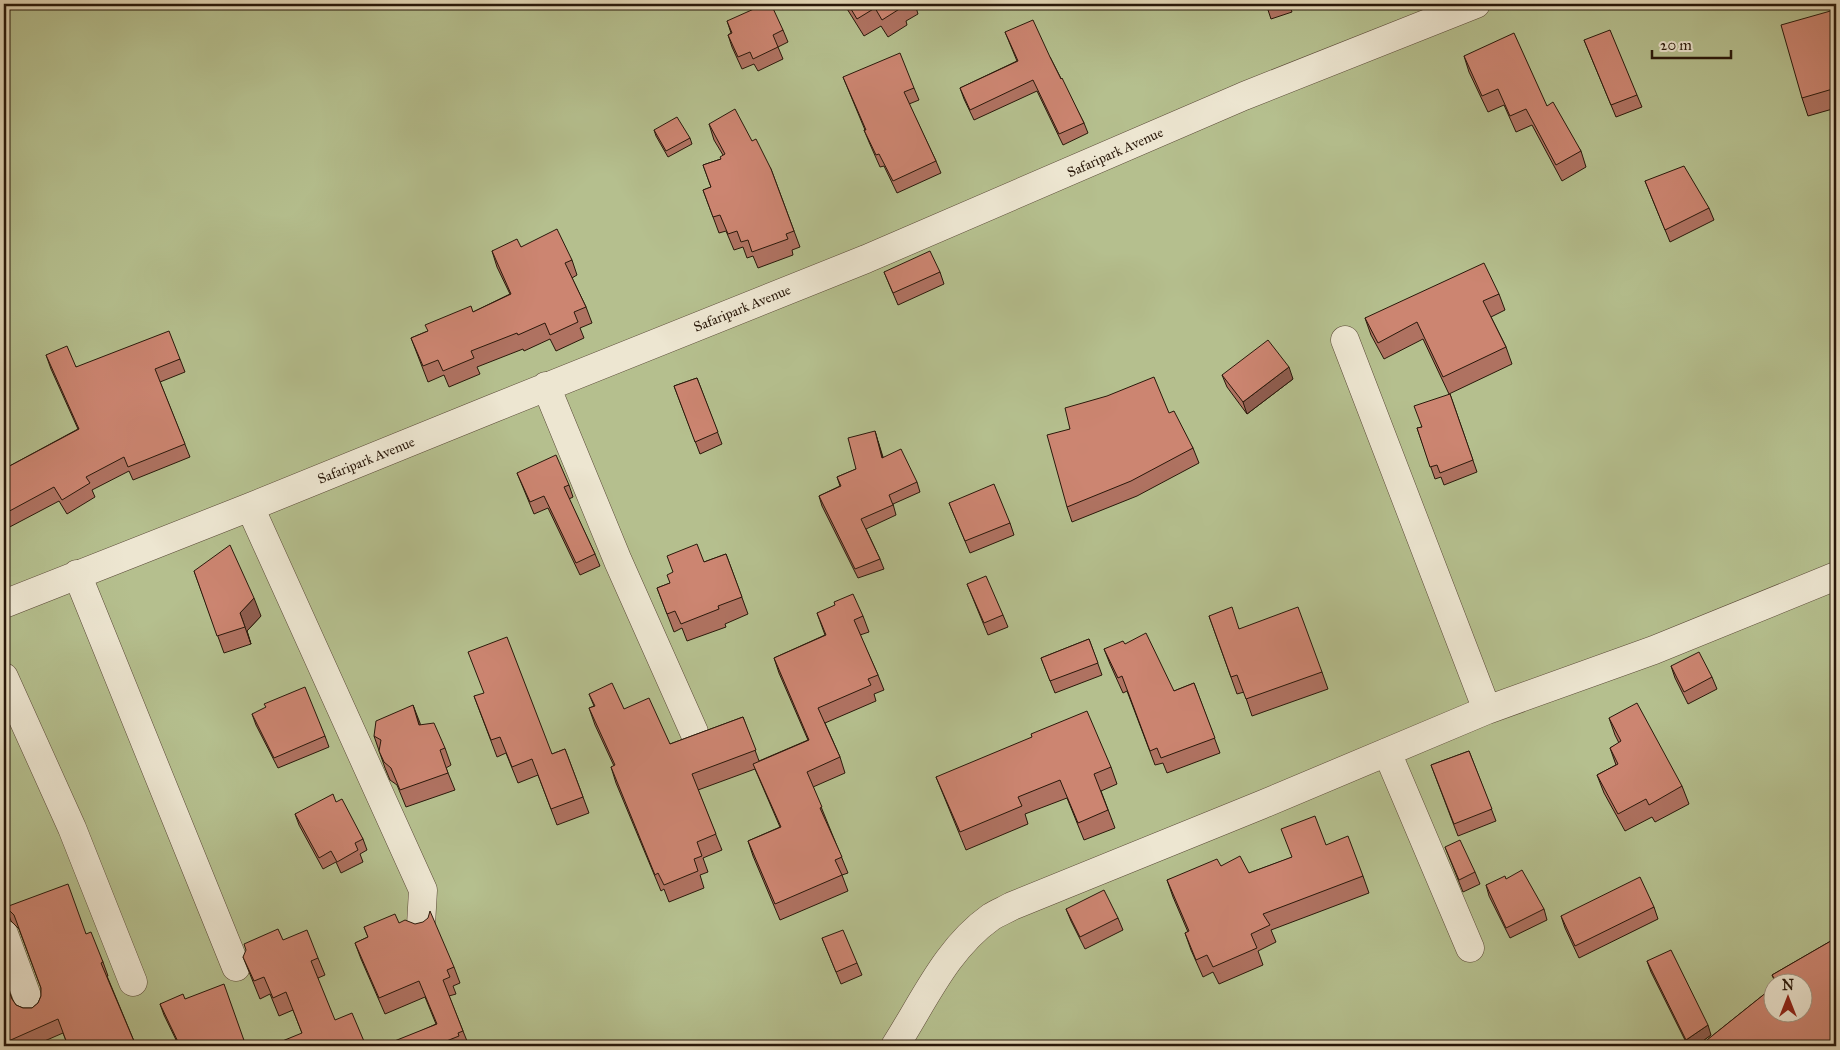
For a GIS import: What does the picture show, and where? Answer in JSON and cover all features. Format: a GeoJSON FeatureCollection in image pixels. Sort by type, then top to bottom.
{"type":"FeatureCollection","features":[{"type":"Feature","properties":{"kind":"street","name":"Safaripark Avenue"},"geometry":{"type":"LineString","coordinates":[[4,604],[866,259],[1244,96],[1358,49],[1476,4]]}},
{"type":"Feature","properties":{"kind":"street"},"geometry":{"type":"LineString","coordinates":[[1345,340],[1487,710]]}},
{"type":"Feature","properties":{"kind":"street"},"geometry":{"type":"LineString","coordinates":[[546,386],[618,561],[694,732]]}},
{"type":"Feature","properties":{"kind":"street"},"geometry":{"type":"LineString","coordinates":[[250,507],[423,890],[421,926]]}},
{"type":"Feature","properties":{"kind":"street"},"geometry":{"type":"LineString","coordinates":[[78,574],[236,967]]}},
{"type":"Feature","properties":{"kind":"street"},"geometry":{"type":"LineString","coordinates":[[895,1046],[948,959],[972,934],[992,917],[1012,906],[1252,809],[1487,710],[1654,650],[1836,576]]}},
{"type":"Feature","properties":{"kind":"street"},"geometry":{"type":"LineString","coordinates":[[4,676],[72,828],[132,982]]}},
{"type":"Feature","properties":{"kind":"street"},"geometry":{"type":"LineString","coordinates":[[1387,752],[1470,948]]}},
{"type":"Feature","properties":{"kind":"street"},"geometry":{"type":"LineString","coordinates":[[4,934],[31,1007]]}},
{"type":"Feature","properties":{"kind":"green space"},"geometry":{"type":"Polygon","coordinates":[[[4,4],[1836,4],[1836,1046],[4,1046],[4,4]]]}},
{"type":"Feature","properties":{"kind":"building"},"geometry":{"type":"Polygon","coordinates":[[[765,4],[771,4],[783,30],[773,35],[778,47],[753,59],[750,52],[738,57],[728,35],[732,33],[727,21],[765,4]]]}},
{"type":"Feature","properties":{"kind":"building"},"geometry":{"type":"Polygon","coordinates":[[[848,4],[899,4],[901,8],[882,20],[875,8],[857,19],[848,4]]]}},
{"type":"Feature","properties":{"kind":"building"},"geometry":{"type":"Polygon","coordinates":[[[1266,4],[1277,4],[1267,7],[1266,4]]]}},
{"type":"Feature","properties":{"kind":"building"},"geometry":{"type":"Polygon","coordinates":[[[1834,10],[1836,16],[1836,88],[1802,98],[1781,25],[1834,10]]]}},
{"type":"Feature","properties":{"kind":"building"},"geometry":{"type":"Polygon","coordinates":[[[1033,20],[1084,123],[1059,134],[1033,80],[970,110],[960,88],[1018,61],[1005,32],[1033,20]]]}},
{"type":"Feature","properties":{"kind":"building"},"geometry":{"type":"Polygon","coordinates":[[[1610,30],[1637,95],[1611,105],[1584,40],[1610,30]]]}},
{"type":"Feature","properties":{"kind":"building"},"geometry":{"type":"Polygon","coordinates":[[[1514,33],[1547,106],[1553,102],[1581,151],[1556,165],[1526,109],[1510,116],[1498,89],[1482,96],[1464,56],[1514,33]]]}},
{"type":"Feature","properties":{"kind":"building"},"geometry":{"type":"Polygon","coordinates":[[[900,53],[914,88],[904,92],[936,161],[893,181],[879,154],[876,155],[843,77],[900,53]]]}},
{"type":"Feature","properties":{"kind":"building"},"geometry":{"type":"Polygon","coordinates":[[[735,109],[752,141],[756,139],[771,169],[794,231],[786,234],[788,239],[752,252],[748,240],[741,242],[737,231],[728,234],[720,215],[713,217],[703,190],[711,187],[703,165],[721,159],[720,157],[725,154],[709,124],[735,109]]]}},
{"type":"Feature","properties":{"kind":"building"},"geometry":{"type":"Polygon","coordinates":[[[677,117],[690,138],[666,151],[654,130],[677,117]]]}},
{"type":"Feature","properties":{"kind":"building"},"geometry":{"type":"Polygon","coordinates":[[[1684,166],[1709,208],[1665,230],[1645,181],[1684,166]]]}},
{"type":"Feature","properties":{"kind":"building"},"geometry":{"type":"Polygon","coordinates":[[[557,229],[572,260],[565,263],[586,307],[574,312],[578,322],[550,335],[545,323],[518,335],[517,333],[471,351],[474,358],[443,371],[438,360],[423,366],[411,338],[428,331],[425,325],[471,306],[473,312],[511,294],[492,251],[517,239],[521,247],[557,229]]]}},
{"type":"Feature","properties":{"kind":"building"},"geometry":{"type":"Polygon","coordinates":[[[930,251],[940,272],[893,293],[884,272],[930,251]]]}},
{"type":"Feature","properties":{"kind":"building"},"geometry":{"type":"Polygon","coordinates":[[[1484,263],[1499,294],[1483,301],[1506,347],[1443,377],[1417,322],[1378,343],[1365,318],[1484,263]]]}},
{"type":"Feature","properties":{"kind":"building"},"geometry":{"type":"Polygon","coordinates":[[[169,331],[180,359],[155,369],[185,444],[128,467],[124,457],[86,477],[90,483],[62,500],[54,487],[4,514],[4,469],[79,429],[46,355],[67,346],[76,367],[169,331]]]}},
{"type":"Feature","properties":{"kind":"building"},"geometry":{"type":"Polygon","coordinates":[[[1268,340],[1289,367],[1243,402],[1222,375],[1268,340]]]}},
{"type":"Feature","properties":{"kind":"building"},"geometry":{"type":"Polygon","coordinates":[[[1154,377],[1169,413],[1174,411],[1193,448],[1131,481],[1067,507],[1047,435],[1070,429],[1065,408],[1107,396],[1154,377]]]}},
{"type":"Feature","properties":{"kind":"building"},"geometry":{"type":"Polygon","coordinates":[[[697,378],[718,432],[695,442],[674,386],[697,378]]]}},
{"type":"Feature","properties":{"kind":"building"},"geometry":{"type":"Polygon","coordinates":[[[1450,394],[1473,460],[1440,473],[1437,465],[1430,467],[1417,428],[1422,427],[1414,406],[1450,394]]]}},
{"type":"Feature","properties":{"kind":"building"},"geometry":{"type":"Polygon","coordinates":[[[875,431],[882,458],[901,449],[917,482],[889,495],[893,505],[861,519],[880,559],[855,569],[819,496],[841,486],[837,477],[856,469],[848,438],[875,431]]]}},
{"type":"Feature","properties":{"kind":"building"},"geometry":{"type":"Polygon","coordinates":[[[556,455],[569,485],[564,487],[595,554],[576,563],[544,496],[530,502],[517,473],[556,455]]]}},
{"type":"Feature","properties":{"kind":"building"},"geometry":{"type":"Polygon","coordinates":[[[994,484],[1010,523],[965,541],[949,503],[994,484]]]}},
{"type":"Feature","properties":{"kind":"building"},"geometry":{"type":"Polygon","coordinates":[[[697,544],[704,562],[726,554],[742,597],[718,606],[719,609],[681,624],[675,611],[667,614],[657,588],[670,583],[667,575],[673,572],[667,556],[697,544]]]}},
{"type":"Feature","properties":{"kind":"building"},"geometry":{"type":"Polygon","coordinates":[[[230,545],[254,598],[240,613],[245,627],[217,636],[194,571],[230,545]]]}},
{"type":"Feature","properties":{"kind":"building"},"geometry":{"type":"Polygon","coordinates":[[[986,576],[1003,615],[984,623],[967,584],[986,576]]]}},
{"type":"Feature","properties":{"kind":"building"},"geometry":{"type":"Polygon","coordinates":[[[853,594],[863,616],[854,620],[878,675],[868,679],[871,685],[818,708],[840,757],[807,772],[822,807],[820,808],[842,857],[835,860],[842,875],[775,904],[748,841],[781,827],[753,764],[809,740],[774,658],[826,635],[817,613],[835,605],[834,602],[853,594]]]}},
{"type":"Feature","properties":{"kind":"building"},"geometry":{"type":"Polygon","coordinates":[[[1232,607],[1239,629],[1298,607],[1322,672],[1246,699],[1237,675],[1231,677],[1209,616],[1232,607]]]}},
{"type":"Feature","properties":{"kind":"building"},"geometry":{"type":"Polygon","coordinates":[[[1146,633],[1174,691],[1194,683],[1215,738],[1161,758],[1157,748],[1150,751],[1122,676],[1118,678],[1104,649],[1123,641],[1125,644],[1146,633]]]}},
{"type":"Feature","properties":{"kind":"building"},"geometry":{"type":"Polygon","coordinates":[[[507,637],[552,754],[565,749],[583,797],[551,809],[532,759],[512,767],[500,737],[491,740],[474,696],[484,693],[468,652],[507,637]]]}},
{"type":"Feature","properties":{"kind":"building"},"geometry":{"type":"Polygon","coordinates":[[[1089,639],[1098,663],[1050,681],[1041,658],[1089,639]]]}},
{"type":"Feature","properties":{"kind":"building"},"geometry":{"type":"Polygon","coordinates":[[[1699,652],[1712,677],[1684,692],[1671,666],[1699,652]]]}},
{"type":"Feature","properties":{"kind":"building"},"geometry":{"type":"Polygon","coordinates":[[[612,683],[624,709],[649,698],[670,744],[743,717],[756,750],[692,774],[716,834],[697,842],[702,856],[694,859],[698,871],[664,885],[658,873],[655,875],[611,767],[615,765],[589,708],[595,706],[589,694],[612,683]]]}},
{"type":"Feature","properties":{"kind":"building"},"geometry":{"type":"Polygon","coordinates":[[[305,687],[325,736],[274,758],[252,714],[266,707],[264,704],[305,687]]]}},
{"type":"Feature","properties":{"kind":"building"},"geometry":{"type":"Polygon","coordinates":[[[1637,703],[1682,786],[1649,805],[1646,799],[1618,814],[1597,775],[1618,764],[1610,748],[1621,741],[1609,718],[1637,703]]]}},
{"type":"Feature","properties":{"kind":"building"},"geometry":{"type":"Polygon","coordinates":[[[413,705],[419,725],[434,723],[445,748],[440,750],[448,773],[400,790],[391,768],[384,762],[379,751],[381,740],[374,736],[376,721],[413,705]]]}},
{"type":"Feature","properties":{"kind":"building"},"geometry":{"type":"Polygon","coordinates":[[[1087,711],[1111,767],[1094,774],[1108,810],[1078,823],[1060,780],[1018,797],[1022,806],[960,832],[936,777],[1032,737],[1031,734],[1087,711]]]}},
{"type":"Feature","properties":{"kind":"building"},"geometry":{"type":"Polygon","coordinates":[[[1469,751],[1492,809],[1454,824],[1431,765],[1469,751]]]}},
{"type":"Feature","properties":{"kind":"building"},"geometry":{"type":"Polygon","coordinates":[[[333,794],[336,802],[342,799],[363,839],[355,843],[358,850],[337,862],[331,851],[319,858],[295,814],[333,794]]]}},
{"type":"Feature","properties":{"kind":"building"},"geometry":{"type":"Polygon","coordinates":[[[1315,816],[1326,845],[1348,836],[1363,876],[1263,914],[1270,925],[1251,934],[1257,948],[1213,967],[1207,955],[1196,960],[1185,933],[1189,931],[1167,880],[1217,859],[1221,866],[1240,856],[1249,873],[1292,857],[1281,829],[1315,816]]]}},
{"type":"Feature","properties":{"kind":"building"},"geometry":{"type":"Polygon","coordinates":[[[1460,840],[1475,872],[1459,880],[1445,847],[1460,840]]]}},
{"type":"Feature","properties":{"kind":"building"},"geometry":{"type":"Polygon","coordinates":[[[1522,870],[1544,909],[1506,928],[1486,885],[1505,876],[1506,879],[1522,870]]]}},
{"type":"Feature","properties":{"kind":"building"},"geometry":{"type":"Polygon","coordinates":[[[1640,877],[1654,907],[1575,946],[1561,916],[1640,877]]]}},
{"type":"Feature","properties":{"kind":"building"},"geometry":{"type":"Polygon","coordinates":[[[68,884],[86,934],[91,932],[103,962],[101,963],[136,1046],[68,1046],[58,1019],[4,1043],[4,978],[16,1005],[23,1008],[32,1008],[38,1003],[41,996],[41,988],[14,915],[6,907],[68,884]]]}},
{"type":"Feature","properties":{"kind":"building"},"geometry":{"type":"Polygon","coordinates":[[[1104,890],[1118,918],[1080,937],[1066,909],[1104,890]]]}},
{"type":"Feature","properties":{"kind":"building"},"geometry":{"type":"Polygon","coordinates":[[[430,911],[454,967],[447,970],[450,977],[443,980],[463,1031],[458,1033],[459,1036],[434,1046],[388,1046],[387,1044],[437,1024],[419,981],[379,998],[355,943],[368,937],[364,927],[395,914],[399,923],[405,920],[415,924],[423,922],[428,918],[430,911]]]}},
{"type":"Feature","properties":{"kind":"building"},"geometry":{"type":"Polygon","coordinates":[[[278,929],[283,940],[307,930],[318,958],[311,961],[335,1020],[352,1013],[366,1046],[276,1046],[275,1044],[302,1033],[286,992],[273,998],[264,977],[254,981],[243,957],[246,950],[244,944],[278,929]]]}},
{"type":"Feature","properties":{"kind":"building"},"geometry":{"type":"Polygon","coordinates":[[[843,930],[857,963],[836,972],[822,938],[843,930]]]}},
{"type":"Feature","properties":{"kind":"building"},"geometry":{"type":"Polygon","coordinates":[[[1836,938],[1836,1046],[1712,1046],[1707,1040],[1762,996],[1762,1022],[1812,1022],[1812,972],[1777,972],[1836,938]]]}},
{"type":"Feature","properties":{"kind":"building"},"geometry":{"type":"Polygon","coordinates":[[[1671,950],[1708,1025],[1686,1040],[1647,961],[1671,950]]]}},
{"type":"Feature","properties":{"kind":"building"},"geometry":{"type":"Polygon","coordinates":[[[224,984],[246,1046],[180,1046],[160,1004],[183,994],[185,999],[224,984]]]}}]}
